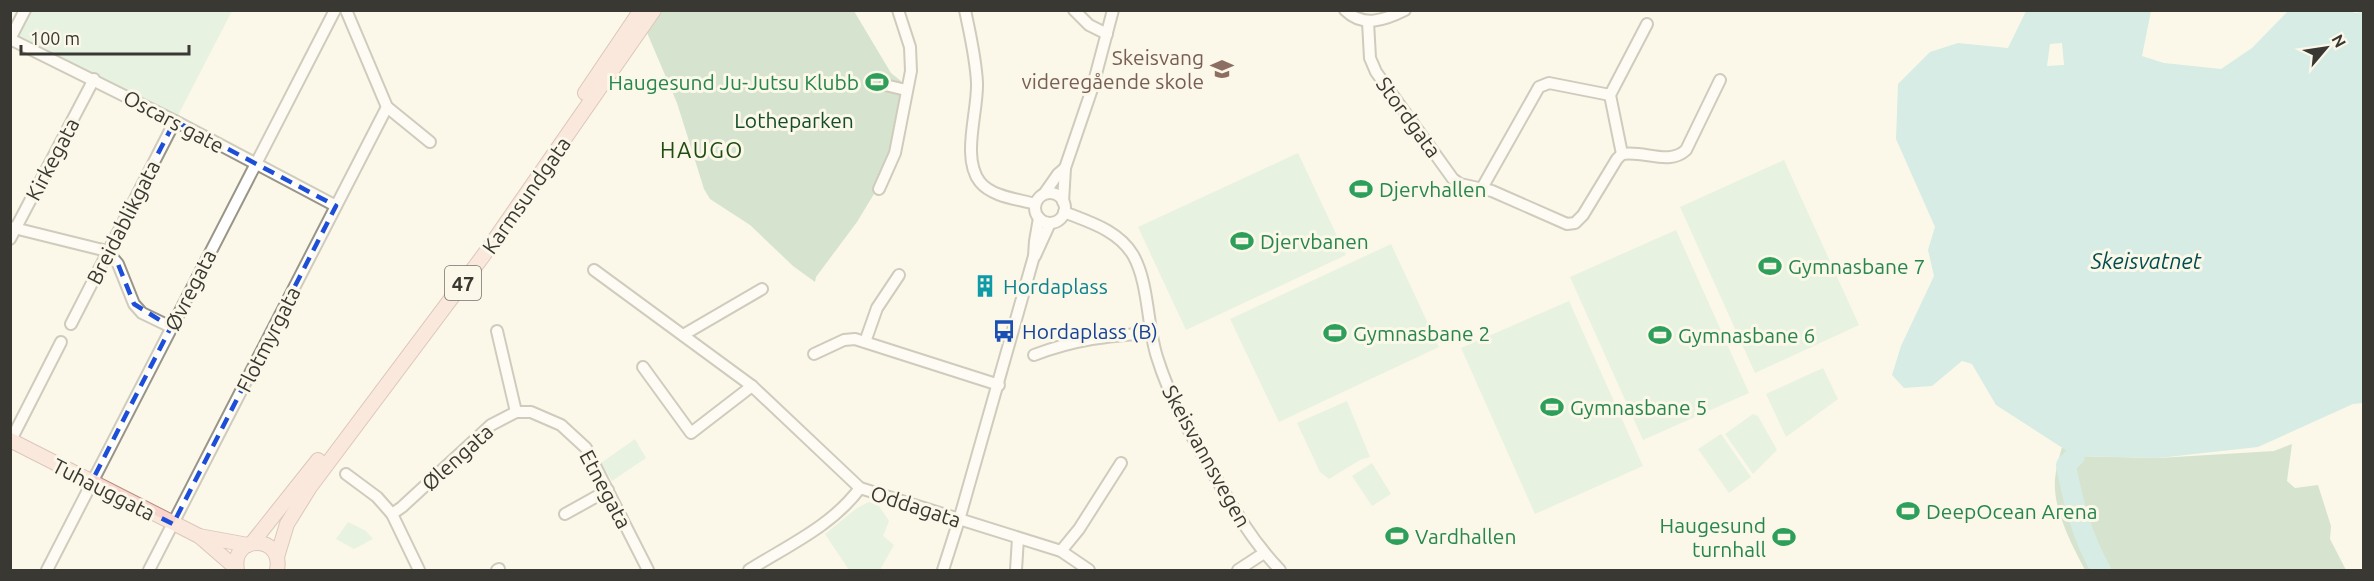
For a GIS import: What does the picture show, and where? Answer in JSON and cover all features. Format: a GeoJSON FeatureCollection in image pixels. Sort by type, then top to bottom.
{"type":"FeatureCollection","features":[{"type":"Feature","properties":{"kind":"main road","name":"Karmsundgata"},"geometry":{"type":"LineString","coordinates":[[250,544],[310,471],[466,265],[538,165],[641,10]]}},
{"type":"Feature","properties":{"kind":"main road","name":"Karmsundgata"},"geometry":{"type":"LineString","coordinates":[[280,565],[287,524],[310,487],[483,256],[654,10]]}},
{"type":"Feature","properties":{"kind":"main road","name":"Tuhauggata"},"geometry":{"type":"LineString","coordinates":[[11,441],[199,536],[250,544]]}},
{"type":"Feature","properties":{"kind":"main road","name":"Tuhauggata"},"geometry":{"type":"LineString","coordinates":[[199,536],[236,569]]}},
{"type":"Feature","properties":{"kind":"main road","name":"47"},"geometry":{"type":"LineString","coordinates":[[236,569],[237,557],[250,544],[264,544],[274,551],[280,565]]}},
{"type":"Feature","properties":{"kind":"street"},"geometry":{"type":"LineString","coordinates":[[10,39],[26,10]]}},
{"type":"Feature","properties":{"kind":"street","name":"Øvregata"},"geometry":{"type":"LineString","coordinates":[[46,570],[335,10]]}},
{"type":"Feature","properties":{"kind":"street"},"geometry":{"type":"LineString","coordinates":[[346,10],[387,107],[430,142]]}},
{"type":"Feature","properties":{"kind":"street"},"geometry":{"type":"LineString","coordinates":[[879,189],[895,153],[912,56],[898,10]]}},
{"type":"Feature","properties":{"kind":"street"},"geometry":{"type":"LineString","coordinates":[[965,10],[977,83],[972,165],[981,183],[987,188],[998,194],[1035,204]]}},
{"type":"Feature","properties":{"kind":"street"},"geometry":{"type":"LineString","coordinates":[[1074,10],[1089,26],[1107,34]]}},
{"type":"Feature","properties":{"kind":"street"},"geometry":{"type":"LineString","coordinates":[[1034,256],[1050,223],[1060,219],[1064,207],[1065,168],[1113,10]]}},
{"type":"Feature","properties":{"kind":"street"},"geometry":{"type":"LineString","coordinates":[[1345,10],[1359,20],[1368,22],[1380,21],[1405,10]]}},
{"type":"Feature","properties":{"kind":"street","name":"Stordgata"},"geometry":{"type":"LineString","coordinates":[[1368,22],[1370,58],[1376,72],[1453,179],[1460,184],[1482,188],[1567,224],[1575,223],[1583,215],[1622,154]]}},
{"type":"Feature","properties":{"kind":"street"},"geometry":{"type":"LineString","coordinates":[[1647,24],[1610,95],[1622,154],[1671,158],[1679,156],[1686,150],[1720,80]]}},
{"type":"Feature","properties":{"kind":"street","name":"Oscars gate"},"geometry":{"type":"LineString","coordinates":[[10,39],[176,121],[336,206]]}},
{"type":"Feature","properties":{"kind":"street","name":"Kirkegata"},"geometry":{"type":"LineString","coordinates":[[10,239],[13,228],[93,79]]}},
{"type":"Feature","properties":{"kind":"street"},"geometry":{"type":"LineString","coordinates":[[1482,188],[1539,87],[1549,83],[1610,95]]}},
{"type":"Feature","properties":{"kind":"street"},"geometry":{"type":"LineString","coordinates":[[885,85],[906,90]]}},
{"type":"Feature","properties":{"kind":"street","name":"Flotmyrgata"},"geometry":{"type":"LineString","coordinates":[[148,570],[387,107]]}},
{"type":"Feature","properties":{"kind":"street","name":"Breidablikgata"},"geometry":{"type":"LineString","coordinates":[[70,324],[176,121]]}},
{"type":"Feature","properties":{"kind":"street"},"geometry":{"type":"LineString","coordinates":[[1050,223],[1039,218],[1035,204],[1065,168]]}},
{"type":"Feature","properties":{"kind":"street"},"geometry":{"type":"LineString","coordinates":[[1044,194],[1055,194],[1064,207]]}},
{"type":"Feature","properties":{"kind":"street","name":"Skeisvannsvegen"},"geometry":{"type":"LineString","coordinates":[[1064,207],[1125,244],[1134,256],[1151,333],[1164,378],[1186,426],[1242,524],[1280,570]]}},
{"type":"Feature","properties":{"kind":"street"},"geometry":{"type":"LineString","coordinates":[[943,570],[999,385],[1034,256],[1039,218]]}},
{"type":"Feature","properties":{"kind":"street"},"geometry":{"type":"LineString","coordinates":[[13,228],[107,251],[118,264],[134,304],[142,313],[171,327]]}},
{"type":"Feature","properties":{"kind":"street","name":"Oddagata"},"geometry":{"type":"LineString","coordinates":[[594,270],[752,386],[860,488],[1061,551],[1089,570]]}},
{"type":"Feature","properties":{"kind":"street"},"geometry":{"type":"LineString","coordinates":[[865,342],[878,308],[899,275]]}},
{"type":"Feature","properties":{"kind":"street"},"geometry":{"type":"LineString","coordinates":[[683,334],[762,289]]}},
{"type":"Feature","properties":{"kind":"street","name":"Ølengata"},"geometry":{"type":"LineString","coordinates":[[392,514],[491,425],[516,412],[497,332]]}},
{"type":"Feature","properties":{"kind":"street"},"geometry":{"type":"LineString","coordinates":[[1034,355],[1086,339],[1151,333]]}},
{"type":"Feature","properties":{"kind":"street"},"geometry":{"type":"LineString","coordinates":[[814,354],[844,340],[855,339],[999,385]]}},
{"type":"Feature","properties":{"kind":"street"},"geometry":{"type":"LineString","coordinates":[[11,441],[61,342]]}},
{"type":"Feature","properties":{"kind":"street"},"geometry":{"type":"LineString","coordinates":[[643,367],[691,433],[752,386]]}},
{"type":"Feature","properties":{"kind":"street","name":"Etnegata"},"geometry":{"type":"LineString","coordinates":[[516,412],[531,412],[561,425],[586,448],[648,570]]}},
{"type":"Feature","properties":{"kind":"street"},"geometry":{"type":"LineString","coordinates":[[1061,551],[1079,529],[1121,463]]}},
{"type":"Feature","properties":{"kind":"street"},"geometry":{"type":"LineString","coordinates":[[346,474],[377,497],[392,514],[419,570]]}},
{"type":"Feature","properties":{"kind":"street"},"geometry":{"type":"LineString","coordinates":[[748,570],[820,527],[851,500],[860,488]]}},
{"type":"Feature","properties":{"kind":"street"},"geometry":{"type":"LineString","coordinates":[[565,514],[608,490]]}},
{"type":"Feature","properties":{"kind":"street"},"geometry":{"type":"LineString","coordinates":[[1016,570],[1018,538]]}},
{"type":"Feature","properties":{"kind":"street"},"geometry":{"type":"LineString","coordinates":[[1238,570],[1264,553]]}},
{"type":"Feature","properties":{"kind":"highlighted area"},"geometry":{"type":"Polygon","coordinates":[[[175,121],[336,206],[173,524],[91,483],[171,327],[134,304],[118,264],[107,251],[175,121]]]}},
{"type":"Feature","properties":{"kind":"green space"},"geometry":{"type":"Polygon","coordinates":[[[25,11],[232,11],[175,121],[10,39],[25,11]]]}},
{"type":"Feature","properties":{"kind":"green space","name":"Lotheparken"},"geometry":{"type":"Polygon","coordinates":[[[654,11],[854,11],[891,73],[901,81],[905,90],[905,116],[877,189],[857,222],[816,277],[815,282],[793,266],[750,225],[710,199],[704,189],[677,103],[645,28],[654,11]]]}},
{"type":"Feature","properties":{"kind":"green space","name":"Djervbanen"},"geometry":{"type":"Polygon","coordinates":[[[1298,153],[1346,255],[1186,330],[1138,227],[1298,153]]]}},
{"type":"Feature","properties":{"kind":"green space","name":"Gymnasbane 7"},"geometry":{"type":"Polygon","coordinates":[[[1784,160],[1859,325],[1755,373],[1680,207],[1784,160]]]}},
{"type":"Feature","properties":{"kind":"green space","name":"Gymnasbane 6"},"geometry":{"type":"Polygon","coordinates":[[[1676,230],[1749,393],[1643,440],[1570,277],[1676,230]]]}},
{"type":"Feature","properties":{"kind":"green space","name":"Gymnasbane 2"},"geometry":{"type":"Polygon","coordinates":[[[1391,244],[1439,347],[1279,422],[1230,319],[1391,244]]]}},
{"type":"Feature","properties":{"kind":"green space","name":"Gymnasbane 5"},"geometry":{"type":"Polygon","coordinates":[[[1569,301],[1643,466],[1535,514],[1461,348],[1569,301]]]}},
{"type":"Feature","properties":{"kind":"green space"},"geometry":{"type":"Polygon","coordinates":[[[1823,368],[1838,399],[1786,437],[1766,394],[1823,368]]]}},
{"type":"Feature","properties":{"kind":"green space"},"geometry":{"type":"Polygon","coordinates":[[[1347,401],[1370,457],[1360,460],[1329,479],[1320,472],[1297,423],[1347,401]]]}},
{"type":"Feature","properties":{"kind":"green space"},"geometry":{"type":"Polygon","coordinates":[[[1753,414],[1758,416],[1777,450],[1753,474],[1725,434],[1753,414]]]}},
{"type":"Feature","properties":{"kind":"green space"},"geometry":{"type":"Polygon","coordinates":[[[1721,434],[1751,477],[1729,493],[1698,449],[1721,434]]]}},
{"type":"Feature","properties":{"kind":"green space"},"geometry":{"type":"Polygon","coordinates":[[[635,439],[646,458],[612,481],[601,463],[635,439]]]}},
{"type":"Feature","properties":{"kind":"green space"},"geometry":{"type":"Polygon","coordinates":[[[2292,444],[2287,481],[2295,488],[2318,485],[2331,526],[2330,539],[2346,570],[2085,570],[2066,532],[2056,500],[2055,479],[2062,447],[2075,456],[2158,458],[2274,451],[2292,444]]]}},
{"type":"Feature","properties":{"kind":"green space"},"geometry":{"type":"Polygon","coordinates":[[[1372,463],[1391,494],[1372,506],[1352,476],[1372,463]]]}},
{"type":"Feature","properties":{"kind":"green space"},"geometry":{"type":"Polygon","coordinates":[[[869,502],[879,506],[889,521],[883,536],[894,545],[880,570],[849,570],[825,534],[857,508],[869,502]]]}},
{"type":"Feature","properties":{"kind":"green space"},"geometry":{"type":"Polygon","coordinates":[[[348,522],[366,531],[373,539],[354,549],[336,539],[348,522]]]}},
{"type":"Feature","properties":{"kind":"water","name":"Skeisvatnet"},"geometry":{"type":"Polygon","coordinates":[[[2026,11],[2151,11],[2142,56],[2164,63],[2221,69],[2252,48],[2288,11],[2357,13],[2364,11],[2363,403],[2353,404],[2258,447],[2158,458],[2075,456],[1996,405],[1972,364],[1962,361],[1932,386],[1904,388],[1892,375],[1901,346],[1934,276],[1928,250],[1935,227],[1896,139],[1898,84],[1930,52],[1958,43],[2008,48],[2026,11]],[[2062,43],[2050,44],[2047,66],[2064,65],[2062,43]]]}},
{"type":"Feature","properties":{"kind":"waterway"},"geometry":{"type":"LineString","coordinates":[[2075,456],[2066,465],[2072,492],[2083,532],[2101,570]]}},
{"type":"Feature","properties":{"kind":"place","name":"Skeisvang videregående skole"},"geometry":{"type":"Point","coordinates":[1222,69]}},
{"type":"Feature","properties":{"kind":"place","name":"Haugesund Ju-Jutsu Klubb"},"geometry":{"type":"Point","coordinates":[877,82]}},
{"type":"Feature","properties":{"kind":"place","name":"Djervhallen"},"geometry":{"type":"Point","coordinates":[1361,189]}},
{"type":"Feature","properties":{"kind":"place","name":"Djervbanen"},"geometry":{"type":"Point","coordinates":[1242,241]}},
{"type":"Feature","properties":{"kind":"place","name":"Gymnasbane 7"},"geometry":{"type":"Point","coordinates":[1770,266]}},
{"type":"Feature","properties":{"kind":"place","name":"Hordaplass"},"geometry":{"type":"Point","coordinates":[985,286]}},
{"type":"Feature","properties":{"kind":"place","name":"Hordaplass (B)"},"geometry":{"type":"Point","coordinates":[1004,331]}},
{"type":"Feature","properties":{"kind":"place","name":"Gymnasbane 2"},"geometry":{"type":"Point","coordinates":[1335,333]}},
{"type":"Feature","properties":{"kind":"place","name":"Gymnasbane 6"},"geometry":{"type":"Point","coordinates":[1660,335]}},
{"type":"Feature","properties":{"kind":"place","name":"Gymnasbane 5"},"geometry":{"type":"Point","coordinates":[1552,407]}},
{"type":"Feature","properties":{"kind":"place","name":"DeepOcean Arena"},"geometry":{"type":"Point","coordinates":[1908,511]}},
{"type":"Feature","properties":{"kind":"place","name":"Vardhallen"},"geometry":{"type":"Point","coordinates":[1397,536]}},
{"type":"Feature","properties":{"kind":"place","name":"Haugesund turnhall"},"geometry":{"type":"Point","coordinates":[1784,537]}},
{"type":"Feature","properties":{"kind":"district","name":"HAUGO"},"geometry":{"type":"Point","coordinates":[702,149]}}]}
